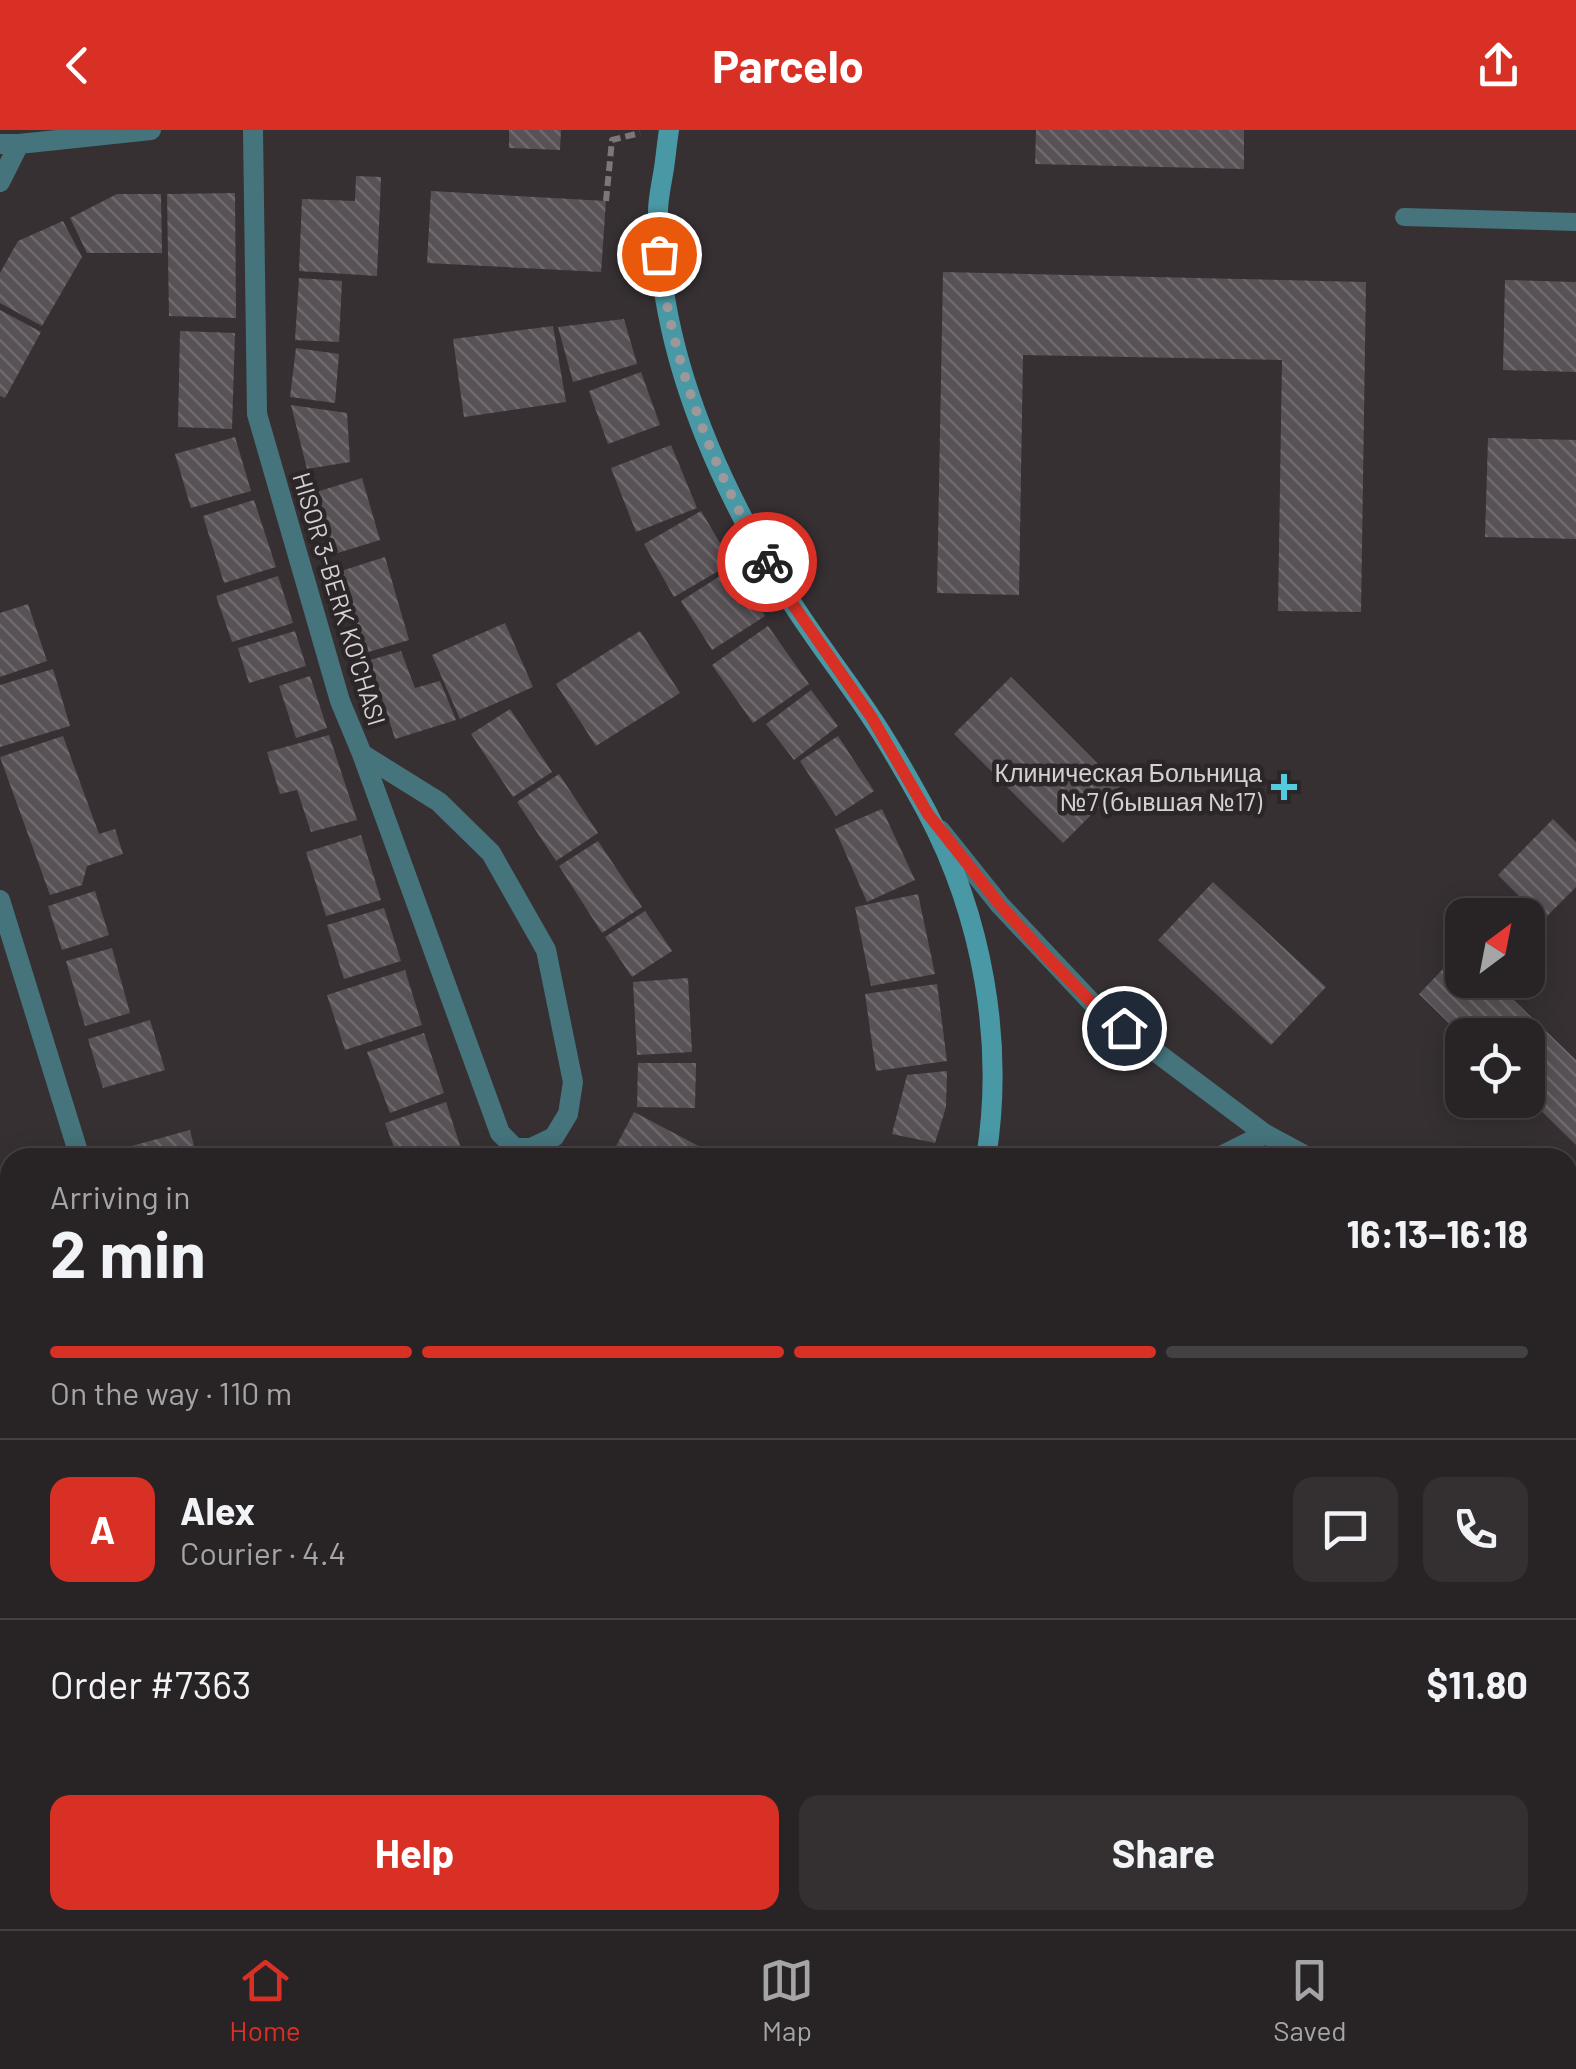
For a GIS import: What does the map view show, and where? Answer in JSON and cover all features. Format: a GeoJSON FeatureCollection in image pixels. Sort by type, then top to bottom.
{"type":"FeatureCollection","features":[{"type":"Feature","properties":{"kind":"main road"},"geometry":{"type":"LineString","coordinates":[[669,131],[657,208],[659,254],[665,300],[694,404],[748,531],[785,593],[872,718],[928,814],[958,880],[988,1003],[994,1067],[988,1148]]}},
{"type":"Feature","properties":{"kind":"street"},"geometry":{"type":"LineString","coordinates":[[0,182],[10,144],[151,130]]}},
{"type":"Feature","properties":{"kind":"street","name":"HISOR 3-BERK KO'CHASI"},"geometry":{"type":"LineString","coordinates":[[253,130],[257,414],[340,701],[500,1133],[515,1148],[532,1148],[554,1137],[568,1114],[573,1082],[546,950],[491,853],[438,802],[362,754]]}},
{"type":"Feature","properties":{"kind":"street"},"geometry":{"type":"LineString","coordinates":[[928,814],[1000,905],[1096,1007],[1265,1134],[1291,1148]]}},
{"type":"Feature","properties":{"kind":"street"},"geometry":{"type":"LineString","coordinates":[[0,900],[77,1148]]}},
{"type":"Feature","properties":{"kind":"street"},"geometry":{"type":"LineString","coordinates":[[1237,1148],[1265,1134]]}},
{"type":"Feature","properties":{"kind":"lane"},"geometry":{"type":"LineString","coordinates":[[1404,217],[1576,222]]}},
{"type":"Feature","properties":{"kind":"path"},"geometry":{"type":"LineString","coordinates":[[606,202],[612,140],[640,133]]}},
{"type":"Feature","properties":{"kind":"building"},"geometry":{"type":"Polygon","coordinates":[[[509,130],[561,130],[560,150],[509,148],[509,130]]]}},
{"type":"Feature","properties":{"kind":"building"},"geometry":{"type":"Polygon","coordinates":[[[1036,130],[1244,130],[1244,169],[1035,164],[1036,130]]]}},
{"type":"Feature","properties":{"kind":"building"},"geometry":{"type":"Polygon","coordinates":[[[356,176],[381,177],[377,276],[299,271],[302,199],[355,201],[356,176]]]}},
{"type":"Feature","properties":{"kind":"building"},"geometry":{"type":"Polygon","coordinates":[[[431,191],[606,201],[601,272],[427,263],[431,191]]]}},
{"type":"Feature","properties":{"kind":"building"},"geometry":{"type":"Polygon","coordinates":[[[235,193],[236,318],[169,316],[167,194],[235,193]]]}},
{"type":"Feature","properties":{"kind":"building"},"geometry":{"type":"Polygon","coordinates":[[[117,194],[161,194],[162,253],[87,253],[70,218],[117,194]]]}},
{"type":"Feature","properties":{"kind":"building"},"geometry":{"type":"Polygon","coordinates":[[[63,221],[82,257],[42,326],[0,303],[0,273],[18,241],[63,221]]]}},
{"type":"Feature","properties":{"kind":"building"},"geometry":{"type":"Polygon","coordinates":[[[943,272],[1366,282],[1361,612],[1278,611],[1282,360],[1023,355],[1019,595],[937,593],[943,272]]]}},
{"type":"Feature","properties":{"kind":"building"},"geometry":{"type":"Polygon","coordinates":[[[299,278],[342,281],[339,342],[295,340],[299,278]]]}},
{"type":"Feature","properties":{"kind":"building"},"geometry":{"type":"Polygon","coordinates":[[[1505,280],[1576,282],[1576,372],[1503,370],[1505,280]]]}},
{"type":"Feature","properties":{"kind":"building"},"geometry":{"type":"Polygon","coordinates":[[[0,310],[41,332],[5,398],[0,396],[0,310]]]}},
{"type":"Feature","properties":{"kind":"building"},"geometry":{"type":"Polygon","coordinates":[[[624,319],[637,364],[573,382],[558,327],[624,319]]]}},
{"type":"Feature","properties":{"kind":"building"},"geometry":{"type":"Polygon","coordinates":[[[553,326],[566,402],[464,417],[453,339],[553,326]]]}},
{"type":"Feature","properties":{"kind":"building"},"geometry":{"type":"Polygon","coordinates":[[[180,331],[235,333],[232,429],[178,427],[180,331]]]}},
{"type":"Feature","properties":{"kind":"building"},"geometry":{"type":"Polygon","coordinates":[[[296,348],[339,354],[335,403],[290,397],[296,348]]]}},
{"type":"Feature","properties":{"kind":"building"},"geometry":{"type":"Polygon","coordinates":[[[641,372],[660,425],[608,444],[589,391],[641,372]]]}},
{"type":"Feature","properties":{"kind":"building"},"geometry":{"type":"Polygon","coordinates":[[[291,405],[347,413],[350,462],[307,469],[291,405]]]}},
{"type":"Feature","properties":{"kind":"building"},"geometry":{"type":"Polygon","coordinates":[[[235,437],[251,491],[191,508],[175,454],[235,437]]]}},
{"type":"Feature","properties":{"kind":"building"},"geometry":{"type":"Polygon","coordinates":[[[1488,438],[1576,440],[1576,539],[1485,537],[1488,438]]]}},
{"type":"Feature","properties":{"kind":"building"},"geometry":{"type":"Polygon","coordinates":[[[671,445],[697,508],[636,532],[611,468],[671,445]]]}},
{"type":"Feature","properties":{"kind":"building"},"geometry":{"type":"Polygon","coordinates":[[[362,478],[380,540],[331,555],[313,493],[362,478]]]}},
{"type":"Feature","properties":{"kind":"building"},"geometry":{"type":"Polygon","coordinates":[[[254,500],[276,567],[224,583],[203,516],[254,500]]]}},
{"type":"Feature","properties":{"kind":"building"},"geometry":{"type":"Polygon","coordinates":[[[701,511],[732,563],[674,597],[644,544],[701,511]]]}},
{"type":"Feature","properties":{"kind":"building"},"geometry":{"type":"Polygon","coordinates":[[[385,557],[409,640],[365,653],[341,571],[385,557]]]}},
{"type":"Feature","properties":{"kind":"building"},"geometry":{"type":"Polygon","coordinates":[[[734,567],[765,616],[712,650],[681,601],[734,567]]]}},
{"type":"Feature","properties":{"kind":"building"},"geometry":{"type":"Polygon","coordinates":[[[278,576],[293,623],[232,642],[216,596],[278,576]]]}},
{"type":"Feature","properties":{"kind":"building"},"geometry":{"type":"Polygon","coordinates":[[[28,604],[47,661],[0,677],[0,613],[28,604]]]}},
{"type":"Feature","properties":{"kind":"building"},"geometry":{"type":"Polygon","coordinates":[[[505,623],[533,687],[460,719],[432,655],[505,623]]]}},
{"type":"Feature","properties":{"kind":"building"},"geometry":{"type":"Polygon","coordinates":[[[768,626],[809,684],[753,723],[712,665],[768,626]]]}},
{"type":"Feature","properties":{"kind":"building"},"geometry":{"type":"Polygon","coordinates":[[[295,631],[306,666],[249,683],[238,648],[295,631]]]}},
{"type":"Feature","properties":{"kind":"building"},"geometry":{"type":"Polygon","coordinates":[[[640,631],[680,693],[596,746],[556,684],[640,631]]]}},
{"type":"Feature","properties":{"kind":"building"},"geometry":{"type":"Polygon","coordinates":[[[401,651],[415,688],[440,681],[456,720],[395,739],[370,660],[401,651]]]}},
{"type":"Feature","properties":{"kind":"building"},"geometry":{"type":"Polygon","coordinates":[[[53,669],[70,726],[0,747],[0,685],[53,669]]]}},
{"type":"Feature","properties":{"kind":"building"},"geometry":{"type":"Polygon","coordinates":[[[310,676],[327,728],[296,738],[279,686],[310,676]]]}},
{"type":"Feature","properties":{"kind":"building"},"geometry":{"type":"Polygon","coordinates":[[[1011,677],[1120,786],[1063,843],[954,734],[1011,677]]]}},
{"type":"Feature","properties":{"kind":"building"},"geometry":{"type":"Polygon","coordinates":[[[811,690],[838,726],[794,760],[766,724],[811,690]]]}},
{"type":"Feature","properties":{"kind":"building"},"geometry":{"type":"Polygon","coordinates":[[[510,709],[552,772],[513,797],[471,734],[510,709]]]}},
{"type":"Feature","properties":{"kind":"building"},"geometry":{"type":"Polygon","coordinates":[[[329,735],[357,820],[311,832],[297,790],[280,794],[267,752],[329,735]]]}},
{"type":"Feature","properties":{"kind":"building"},"geometry":{"type":"Polygon","coordinates":[[[63,736],[99,834],[115,829],[123,854],[87,866],[82,885],[50,895],[0,757],[63,736]]]}},
{"type":"Feature","properties":{"kind":"building"},"geometry":{"type":"Polygon","coordinates":[[[838,736],[874,791],[836,816],[800,761],[838,736]]]}},
{"type":"Feature","properties":{"kind":"building"},"geometry":{"type":"Polygon","coordinates":[[[559,774],[598,833],[556,861],[517,802],[559,774]]]}},
{"type":"Feature","properties":{"kind":"building"},"geometry":{"type":"Polygon","coordinates":[[[882,809],[915,880],[867,902],[835,829],[882,809]]]}},
{"type":"Feature","properties":{"kind":"building"},"geometry":{"type":"Polygon","coordinates":[[[1553,819],[1576,842],[1576,887],[1545,918],[1545,898],[1521,898],[1498,875],[1553,819]]]}},
{"type":"Feature","properties":{"kind":"building"},"geometry":{"type":"Polygon","coordinates":[[[361,835],[381,900],[326,916],[306,852],[361,835]]]}},
{"type":"Feature","properties":{"kind":"building"},"geometry":{"type":"Polygon","coordinates":[[[598,841],[642,907],[602,933],[559,866],[598,841]]]}},
{"type":"Feature","properties":{"kind":"building"},"geometry":{"type":"Polygon","coordinates":[[[1213,882],[1326,987],[1271,1045],[1158,940],[1213,882]]]}},
{"type":"Feature","properties":{"kind":"building"},"geometry":{"type":"Polygon","coordinates":[[[95,891],[109,935],[62,950],[48,906],[95,891]]]}},
{"type":"Feature","properties":{"kind":"building"},"geometry":{"type":"Polygon","coordinates":[[[918,894],[935,974],[871,986],[855,907],[918,894]]]}},
{"type":"Feature","properties":{"kind":"building"},"geometry":{"type":"Polygon","coordinates":[[[384,908],[401,961],[344,979],[327,925],[384,908]]]}},
{"type":"Feature","properties":{"kind":"building"},"geometry":{"type":"Polygon","coordinates":[[[645,911],[672,951],[632,977],[605,937],[645,911]]]}},
{"type":"Feature","properties":{"kind":"building"},"geometry":{"type":"Polygon","coordinates":[[[112,948],[130,1013],[85,1026],[66,961],[112,948]]]}},
{"type":"Feature","properties":{"kind":"building"},"geometry":{"type":"Polygon","coordinates":[[[1445,967],[1445,998],[1512,998],[1532,1018],[1445,1019],[1419,994],[1445,967]]]}},
{"type":"Feature","properties":{"kind":"building"},"geometry":{"type":"Polygon","coordinates":[[[405,970],[422,1025],[345,1050],[327,995],[405,970]]]}},
{"type":"Feature","properties":{"kind":"building"},"geometry":{"type":"Polygon","coordinates":[[[688,978],[692,1052],[637,1055],[633,982],[688,978]]]}},
{"type":"Feature","properties":{"kind":"building"},"geometry":{"type":"Polygon","coordinates":[[[937,984],[947,1061],[876,1071],[865,994],[937,984]]]}},
{"type":"Feature","properties":{"kind":"building"},"geometry":{"type":"Polygon","coordinates":[[[150,1020],[165,1070],[103,1088],[88,1039],[150,1020]]]}},
{"type":"Feature","properties":{"kind":"building"},"geometry":{"type":"Polygon","coordinates":[[[1545,1030],[1576,1060],[1576,1145],[1545,1115],[1545,1030]]]}},
{"type":"Feature","properties":{"kind":"building"},"geometry":{"type":"Polygon","coordinates":[[[424,1033],[444,1093],[390,1113],[367,1052],[424,1033]]]}},
{"type":"Feature","properties":{"kind":"building"},"geometry":{"type":"Polygon","coordinates":[[[638,1063],[696,1063],[695,1108],[637,1107],[638,1063]]]}},
{"type":"Feature","properties":{"kind":"building"},"geometry":{"type":"Polygon","coordinates":[[[947,1071],[946,1107],[935,1143],[892,1134],[907,1075],[947,1071]]]}},
{"type":"Feature","properties":{"kind":"building"},"geometry":{"type":"Polygon","coordinates":[[[446,1102],[461,1148],[394,1148],[385,1123],[446,1102]]]}},
{"type":"Feature","properties":{"kind":"building"},"geometry":{"type":"Polygon","coordinates":[[[634,1112],[702,1148],[615,1148],[634,1112]]]}},
{"type":"Feature","properties":{"kind":"building"},"geometry":{"type":"Polygon","coordinates":[[[190,1130],[194,1148],[128,1148],[190,1130]]]}},
{"type":"Feature","properties":{"kind":"way so far"},"geometry":{"type":"LineString","coordinates":[[659,254],[665,300],[694,404],[714,458],[767,562]]}},
{"type":"Feature","properties":{"kind":"place","name":"Клиническая Больница №7 (бывшая №17)"},"geometry":{"type":"Point","coordinates":[1284,787]}},
{"type":"Feature","properties":{"kind":"route"},"geometry":{"type":"LineString","coordinates":[[767,562],[872,718],[928,814],[1047,957],[1096,1007],[1124,1028]]}}]}
